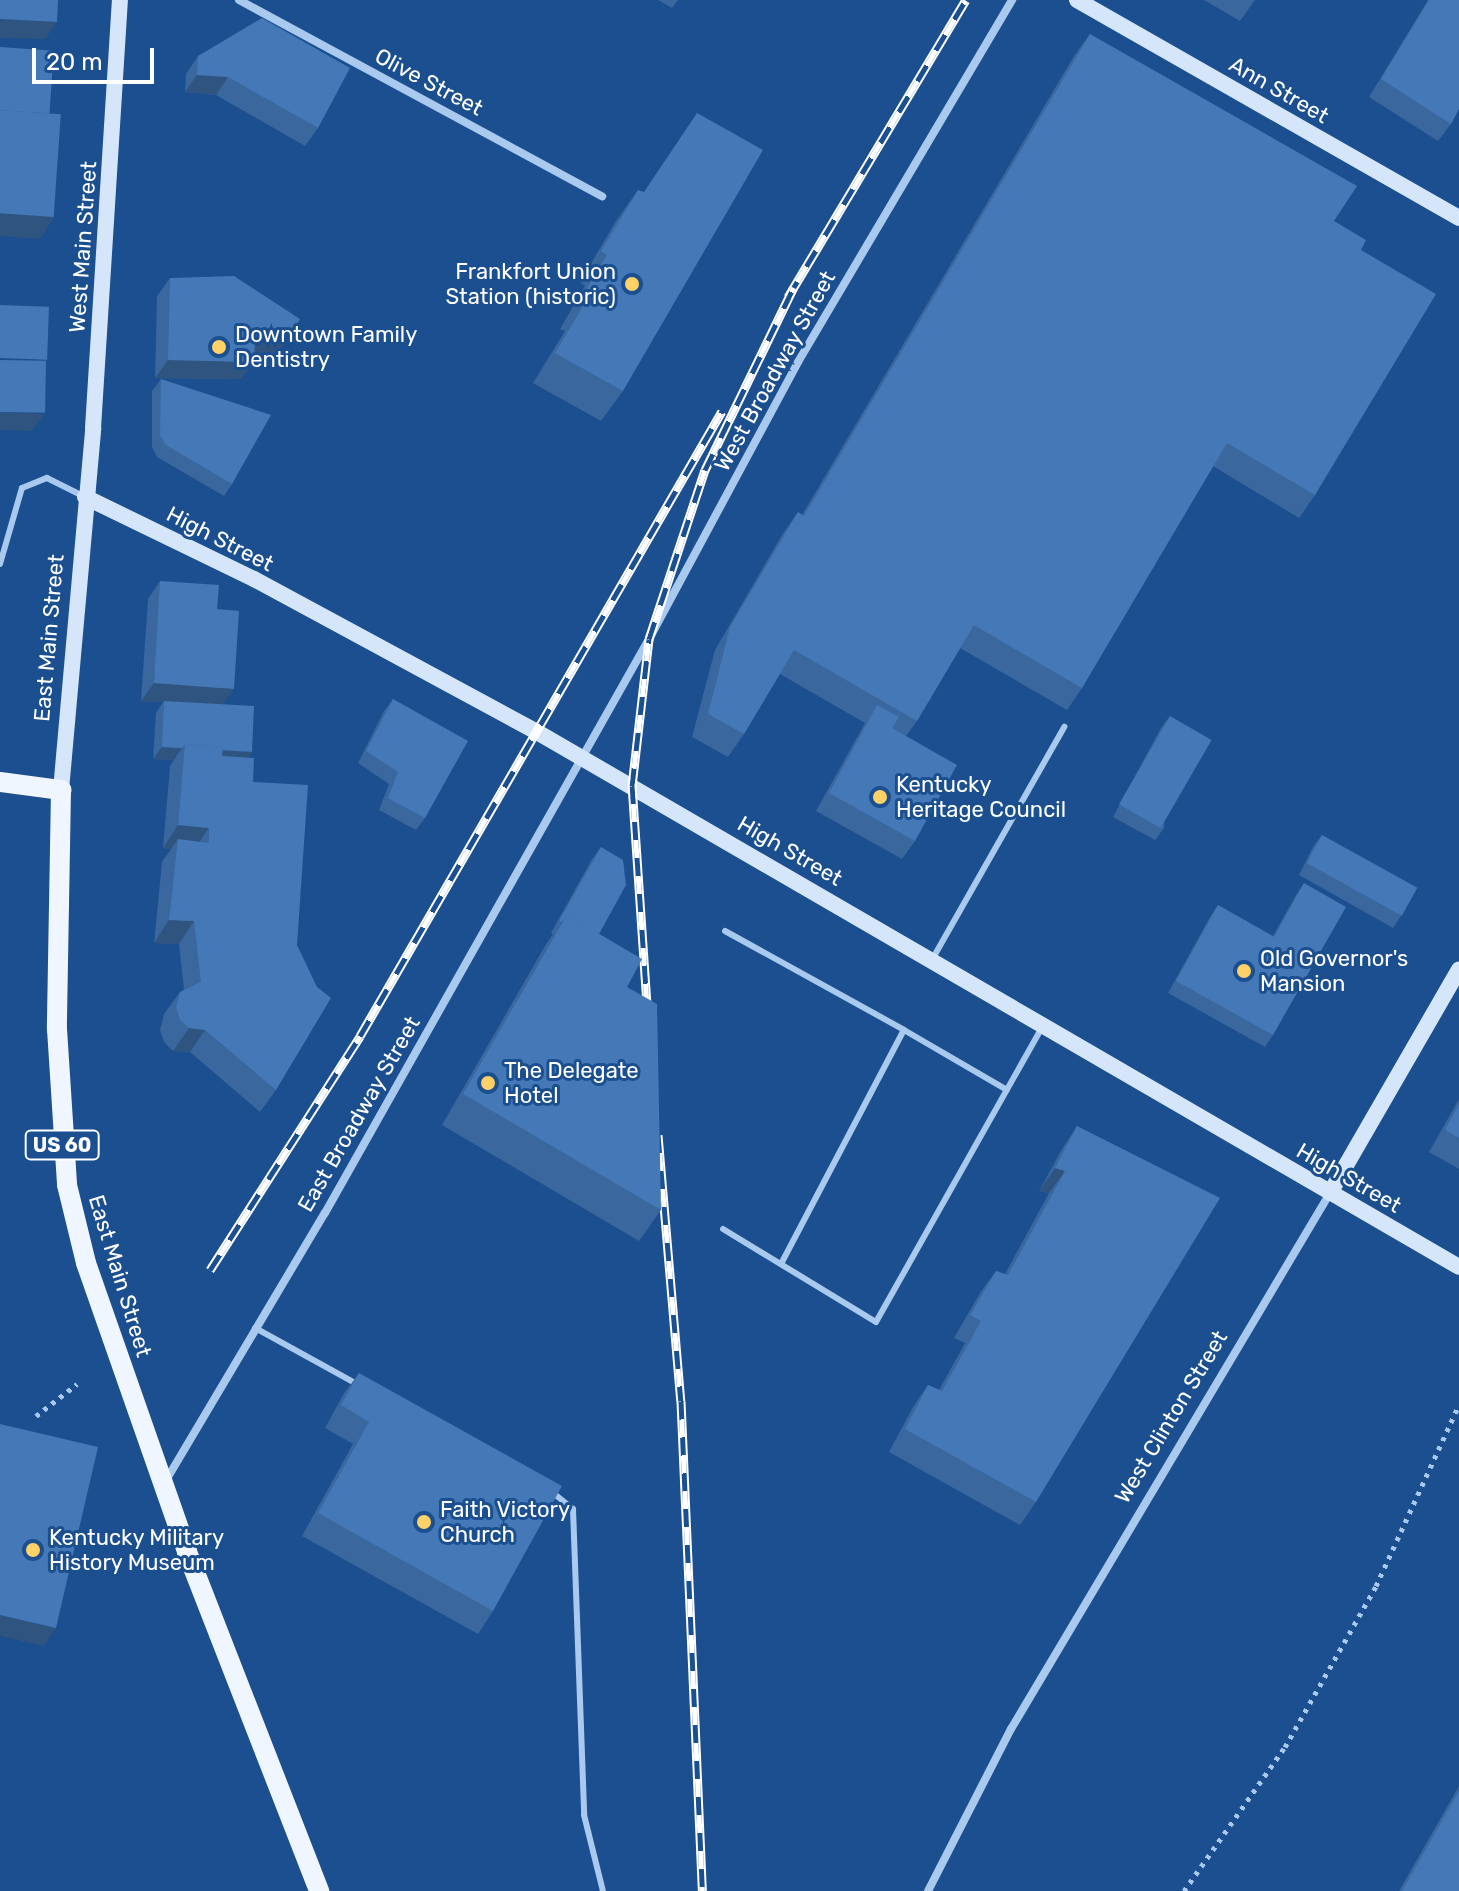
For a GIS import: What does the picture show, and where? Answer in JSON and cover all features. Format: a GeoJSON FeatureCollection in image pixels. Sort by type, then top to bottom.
{"type":"FeatureCollection","features":[{"type":"Feature","properties":{"kind":"main road","name":"West Main Street"},"geometry":{"type":"LineString","coordinates":[[85,497],[120,0]]}},
{"type":"Feature","properties":{"kind":"main road","name":"Ann Street"},"geometry":{"type":"LineString","coordinates":[[1077,0],[1459,218]]}},
{"type":"Feature","properties":{"kind":"main road","name":"High Street"},"geometry":{"type":"LineString","coordinates":[[85,497],[254,579],[771,864],[1042,1027],[1459,1267]]}},
{"type":"Feature","properties":{"kind":"main road","name":"East Main Street"},"geometry":{"type":"LineString","coordinates":[[85,497],[61,790],[57,1029],[67,1185],[86,1263],[163,1484],[319,1891]]}},
{"type":"Feature","properties":{"kind":"main road"},"geometry":{"type":"LineString","coordinates":[[0,782],[61,790]]}},
{"type":"Feature","properties":{"kind":"main road","name":"West Clinton Street"},"geometry":{"type":"LineString","coordinates":[[1330,1193],[1459,970]]}},
{"type":"Feature","properties":{"kind":"street","name":"Olive Street"},"geometry":{"type":"LineString","coordinates":[[239,0],[602,196]]}},
{"type":"Feature","properties":{"kind":"street","name":"West Broadway Street"},"geometry":{"type":"LineString","coordinates":[[580,759],[798,362],[1010,2]]}},
{"type":"Feature","properties":{"kind":"street","name":"East Broadway Street"},"geometry":{"type":"LineString","coordinates":[[163,1484],[580,759]]}},
{"type":"Feature","properties":{"kind":"street","name":"West Clinton Street"},"geometry":{"type":"LineString","coordinates":[[928,1891],[1011,1729],[1330,1193]]}},
{"type":"Feature","properties":{"kind":"lane"},"geometry":{"type":"LineString","coordinates":[[0,564],[22,488],[47,478],[85,497]]}},
{"type":"Feature","properties":{"kind":"lane"},"geometry":{"type":"LineString","coordinates":[[931,961],[1064,727]]}},
{"type":"Feature","properties":{"kind":"lane"},"geometry":{"type":"LineString","coordinates":[[725,931],[1007,1090]]}},
{"type":"Feature","properties":{"kind":"lane"},"geometry":{"type":"LineString","coordinates":[[723,1229],[876,1322],[1042,1027]]}},
{"type":"Feature","properties":{"kind":"lane"},"geometry":{"type":"LineString","coordinates":[[781,1264],[904,1030]]}},
{"type":"Feature","properties":{"kind":"lane"},"geometry":{"type":"LineString","coordinates":[[255,1328],[363,1388]]}},
{"type":"Feature","properties":{"kind":"lane"},"geometry":{"type":"LineString","coordinates":[[540,1485],[573,1509],[584,1815],[603,1891]]}},
{"type":"Feature","properties":{"kind":"path"},"geometry":{"type":"LineString","coordinates":[[36,1416],[77,1384]]}},
{"type":"Feature","properties":{"kind":"path"},"geometry":{"type":"LineString","coordinates":[[1184,1891],[1285,1747],[1354,1627],[1459,1405]]}},
{"type":"Feature","properties":{"kind":"building"},"geometry":{"type":"Polygon","coordinates":[[[0,0],[58,0],[57,22],[0,19],[0,0]]]}},
{"type":"Feature","properties":{"kind":"building"},"geometry":{"type":"Polygon","coordinates":[[[1429,0],[1459,0],[1459,109],[1451,124],[1381,79],[1429,0]]]}},
{"type":"Feature","properties":{"kind":"building"},"geometry":{"type":"Polygon","coordinates":[[[262,18],[350,68],[318,128],[228,77],[197,75],[198,56],[262,18]]]}},
{"type":"Feature","properties":{"kind":"building"},"geometry":{"type":"Polygon","coordinates":[[[1090,34],[1357,186],[1334,221],[1366,240],[1361,250],[1436,294],[1315,495],[1227,443],[1082,688],[974,625],[917,721],[794,650],[744,734],[708,714],[730,627],[798,512],[804,516],[1090,34]]]}},
{"type":"Feature","properties":{"kind":"building"},"geometry":{"type":"Polygon","coordinates":[[[0,47],[54,51],[49,114],[0,110],[0,47]]]}},
{"type":"Feature","properties":{"kind":"building"},"geometry":{"type":"Polygon","coordinates":[[[0,110],[61,114],[54,217],[0,213],[0,110]]]}},
{"type":"Feature","properties":{"kind":"building","name":"Frankfort Union Station (historic)"},"geometry":{"type":"Polygon","coordinates":[[[697,113],[763,150],[623,391],[555,353],[586,301],[581,298],[607,255],[601,251],[638,190],[644,192],[697,113]]]}},
{"type":"Feature","properties":{"kind":"building","name":"Downtown Family Dentistry"},"geometry":{"type":"Polygon","coordinates":[[[234,276],[300,319],[287,341],[255,340],[254,362],[168,360],[170,278],[234,276]]]}},
{"type":"Feature","properties":{"kind":"building"},"geometry":{"type":"Polygon","coordinates":[[[0,305],[49,307],[47,360],[0,358],[0,305]]]}},
{"type":"Feature","properties":{"kind":"building"},"geometry":{"type":"Polygon","coordinates":[[[0,360],[46,361],[45,413],[0,412],[0,360]]]}},
{"type":"Feature","properties":{"kind":"building"},"geometry":{"type":"Polygon","coordinates":[[[161,379],[271,415],[232,484],[166,445],[160,435],[161,379]]]}},
{"type":"Feature","properties":{"kind":"building"},"geometry":{"type":"Polygon","coordinates":[[[160,581],[219,585],[217,609],[239,611],[234,689],[154,683],[160,581]]]}},
{"type":"Feature","properties":{"kind":"building"},"geometry":{"type":"Polygon","coordinates":[[[393,699],[468,741],[425,818],[388,798],[398,772],[366,751],[393,699]]]}},
{"type":"Feature","properties":{"kind":"building"},"geometry":{"type":"Polygon","coordinates":[[[164,701],[254,706],[252,752],[185,744],[182,748],[162,747],[164,701]]]}},
{"type":"Feature","properties":{"kind":"building","name":"Kentucky Heritage Council"},"geometry":{"type":"Polygon","coordinates":[[[877,705],[899,717],[892,728],[957,765],[915,841],[829,793],[877,705]]]}},
{"type":"Feature","properties":{"kind":"building"},"geometry":{"type":"Polygon","coordinates":[[[1170,716],[1212,740],[1161,828],[1119,804],[1170,716]]]}},
{"type":"Feature","properties":{"kind":"building"},"geometry":{"type":"Polygon","coordinates":[[[185,744],[223,747],[222,756],[254,758],[253,782],[308,785],[297,945],[317,987],[331,998],[276,1090],[205,1030],[189,1028],[180,1020],[176,1007],[180,992],[201,982],[194,921],[169,920],[178,839],[209,843],[209,828],[178,825],[185,744]]]}},
{"type":"Feature","properties":{"kind":"building"},"geometry":{"type":"Polygon","coordinates":[[[1322,835],[1417,888],[1402,916],[1306,863],[1322,835]]]}},
{"type":"Feature","properties":{"kind":"building"},"geometry":{"type":"Polygon","coordinates":[[[601,847],[623,860],[626,885],[599,934],[567,915],[562,922],[559,921],[601,847]]]}},
{"type":"Feature","properties":{"kind":"building","name":"Old Governor's Mansion"},"geometry":{"type":"Polygon","coordinates":[[[1304,883],[1346,907],[1273,1035],[1176,981],[1218,905],[1274,937],[1304,883]]]}},
{"type":"Feature","properties":{"kind":"building"},"geometry":{"type":"Polygon","coordinates":[[[567,915],[642,959],[627,987],[657,1004],[661,1210],[463,1094],[567,915]]]}},
{"type":"Feature","properties":{"kind":"building"},"geometry":{"type":"Polygon","coordinates":[[[1459,1104],[1459,1138],[1445,1130],[1459,1104]]]}},
{"type":"Feature","properties":{"kind":"building"},"geometry":{"type":"Polygon","coordinates":[[[1077,1126],[1220,1198],[1036,1502],[905,1429],[928,1385],[942,1391],[981,1321],[970,1315],[996,1271],[1008,1275],[1065,1171],[1055,1168],[1077,1126]]]}},
{"type":"Feature","properties":{"kind":"building","name":"Faith Victory Church"},"geometry":{"type":"Polygon","coordinates":[[[359,1373],[562,1486],[493,1611],[318,1513],[369,1422],[341,1405],[359,1373]]]}},
{"type":"Feature","properties":{"kind":"building","name":"Kentucky Military History Museum"},"geometry":{"type":"Polygon","coordinates":[[[0,1424],[98,1447],[56,1628],[0,1615],[0,1424]]]}},
{"type":"Feature","properties":{"kind":"building"},"geometry":{"type":"Polygon","coordinates":[[[1459,1791],[1459,1891],[1402,1891],[1459,1791]]]}},
{"type":"Feature","properties":{"kind":"railway"},"geometry":{"type":"LineString","coordinates":[[788,297],[966,0]]}},
{"type":"Feature","properties":{"kind":"railway"},"geometry":{"type":"LineString","coordinates":[[648,1019],[632,786],[649,639],[705,470],[794,287]]}},
{"type":"Feature","properties":{"kind":"railway"},"geometry":{"type":"LineString","coordinates":[[210,1270],[360,1036],[722,411]]}},
{"type":"Feature","properties":{"kind":"railway"},"geometry":{"type":"LineString","coordinates":[[658,1135],[681,1401],[702,1891]]}},
{"type":"Feature","properties":{"kind":"place","name":"Frankfort Union Station (historic)"},"geometry":{"type":"Point","coordinates":[632,284]}},
{"type":"Feature","properties":{"kind":"place","name":"Downtown Family Dentistry"},"geometry":{"type":"Point","coordinates":[219,347]}},
{"type":"Feature","properties":{"kind":"place","name":"Kentucky Heritage Council"},"geometry":{"type":"Point","coordinates":[880,797]}},
{"type":"Feature","properties":{"kind":"place","name":"Old Governor's Mansion"},"geometry":{"type":"Point","coordinates":[1244,971]}},
{"type":"Feature","properties":{"kind":"place","name":"The Delegate Hotel"},"geometry":{"type":"Point","coordinates":[488,1083]}},
{"type":"Feature","properties":{"kind":"place","name":"Faith Victory Church"},"geometry":{"type":"Point","coordinates":[424,1522]}},
{"type":"Feature","properties":{"kind":"place","name":"Kentucky Military History Museum"},"geometry":{"type":"Point","coordinates":[33,1550]}}]}
